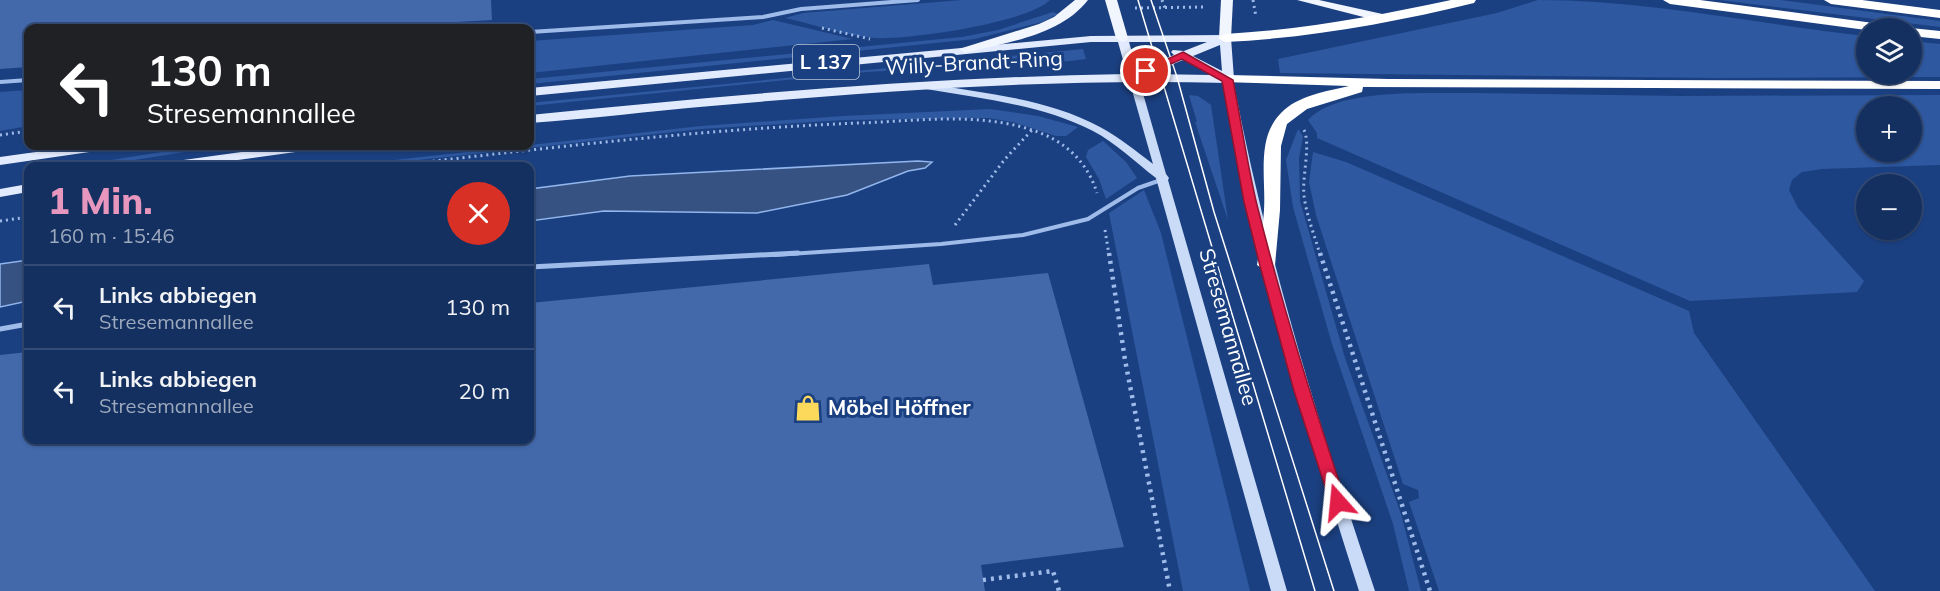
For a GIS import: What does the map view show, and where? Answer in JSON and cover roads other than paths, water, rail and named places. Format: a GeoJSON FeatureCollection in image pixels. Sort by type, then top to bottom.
{"type":"FeatureCollection","features":[{"type":"Feature","properties":{"kind":"highway"},"geometry":{"type":"LineString","coordinates":[[965,49],[1057,21],[1074,10],[1082,0]]}},
{"type":"Feature","properties":{"kind":"highway"},"geometry":{"type":"LineString","coordinates":[[1303,0],[1383,18]]}},
{"type":"Feature","properties":{"kind":"highway"},"geometry":{"type":"LineString","coordinates":[[1227,3],[1225,38],[1259,38],[1383,18],[1469,0]]}},
{"type":"Feature","properties":{"kind":"highway"},"geometry":{"type":"LineString","coordinates":[[1670,0],[1856,25]]}},
{"type":"Feature","properties":{"kind":"highway"},"geometry":{"type":"LineString","coordinates":[[1831,0],[1940,14]]}},
{"type":"Feature","properties":{"kind":"highway"},"geometry":{"type":"LineString","coordinates":[[1113,5],[1122,38]]}},
{"type":"Feature","properties":{"kind":"highway"},"geometry":{"type":"LineString","coordinates":[[1922,33],[1940,35]]}},
{"type":"Feature","properties":{"kind":"highway"},"geometry":{"type":"LineString","coordinates":[[1227,80],[1940,86]]}},
{"type":"Feature","properties":{"kind":"highway"},"geometry":{"type":"LineString","coordinates":[[1266,266],[1272,208],[1272,160],[1277,131],[1287,115],[1314,101],[1388,83]]}},
{"type":"Feature","properties":{"kind":"main road","name":"Willy-Brandt-Ring"},"geometry":{"type":"LineString","coordinates":[[534,92],[965,49],[1122,38]]}},
{"type":"Feature","properties":{"kind":"main road","name":"L 137"},"geometry":{"type":"LineString","coordinates":[[1122,38],[1225,38]]}},
{"type":"Feature","properties":{"kind":"main road","name":"Stresemannallee"},"geometry":{"type":"LineString","coordinates":[[1122,38],[1164,178],[1279,591]]}},
{"type":"Feature","properties":{"kind":"main road"},"geometry":{"type":"LineString","coordinates":[[1149,38],[1227,80]]}},
{"type":"Feature","properties":{"kind":"main road"},"geometry":{"type":"LineString","coordinates":[[1133,76],[1225,38],[1227,80],[1250,202],[1266,266],[1301,391],[1367,591]]}},
{"type":"Feature","properties":{"kind":"main road","name":"Willy-Brandt-Ring"},"geometry":{"type":"LineString","coordinates":[[534,119],[701,101],[927,86],[1133,76]]}},
{"type":"Feature","properties":{"kind":"main road","name":"L 137"},"geometry":{"type":"LineString","coordinates":[[1133,76],[1227,80]]}},
{"type":"Feature","properties":{"kind":"main road"},"geometry":{"type":"LineString","coordinates":[[927,86],[1042,108],[1073,117],[1117,141],[1164,178]]}},
{"type":"Feature","properties":{"kind":"main road"},"geometry":{"type":"LineString","coordinates":[[0,161],[76,150]]}},
{"type":"Feature","properties":{"kind":"main road"},"geometry":{"type":"LineString","coordinates":[[197,162],[282,150]]}},
{"type":"Feature","properties":{"kind":"main road"},"geometry":{"type":"LineString","coordinates":[[0,193],[24,189]]}},
{"type":"Feature","properties":{"kind":"lane"},"geometry":{"type":"LineString","coordinates":[[534,32],[763,17],[801,9],[918,0]]}},
{"type":"Feature","properties":{"kind":"lane"},"geometry":{"type":"LineString","coordinates":[[0,82],[24,80]]}},
{"type":"Feature","properties":{"kind":"lane"},"geometry":{"type":"LineString","coordinates":[[534,267],[657,262],[941,244],[1038,233],[1088,219],[1138,188],[1164,178]]}},
{"type":"Feature","properties":{"kind":"lane"},"geometry":{"type":"LineString","coordinates":[[0,329],[24,325]]}},
{"type":"Feature","properties":{"kind":"tram line"},"geometry":{"type":"LineString","coordinates":[[1138,0],[1315,591]]}},
{"type":"Feature","properties":{"kind":"tram line"},"geometry":{"type":"LineString","coordinates":[[1151,0],[1177,77],[1214,212],[1334,591]]}},
{"type":"Feature","properties":{"kind":"place","name":"Möbel Höffner"},"geometry":{"type":"Point","coordinates":[808,408]}}]}
